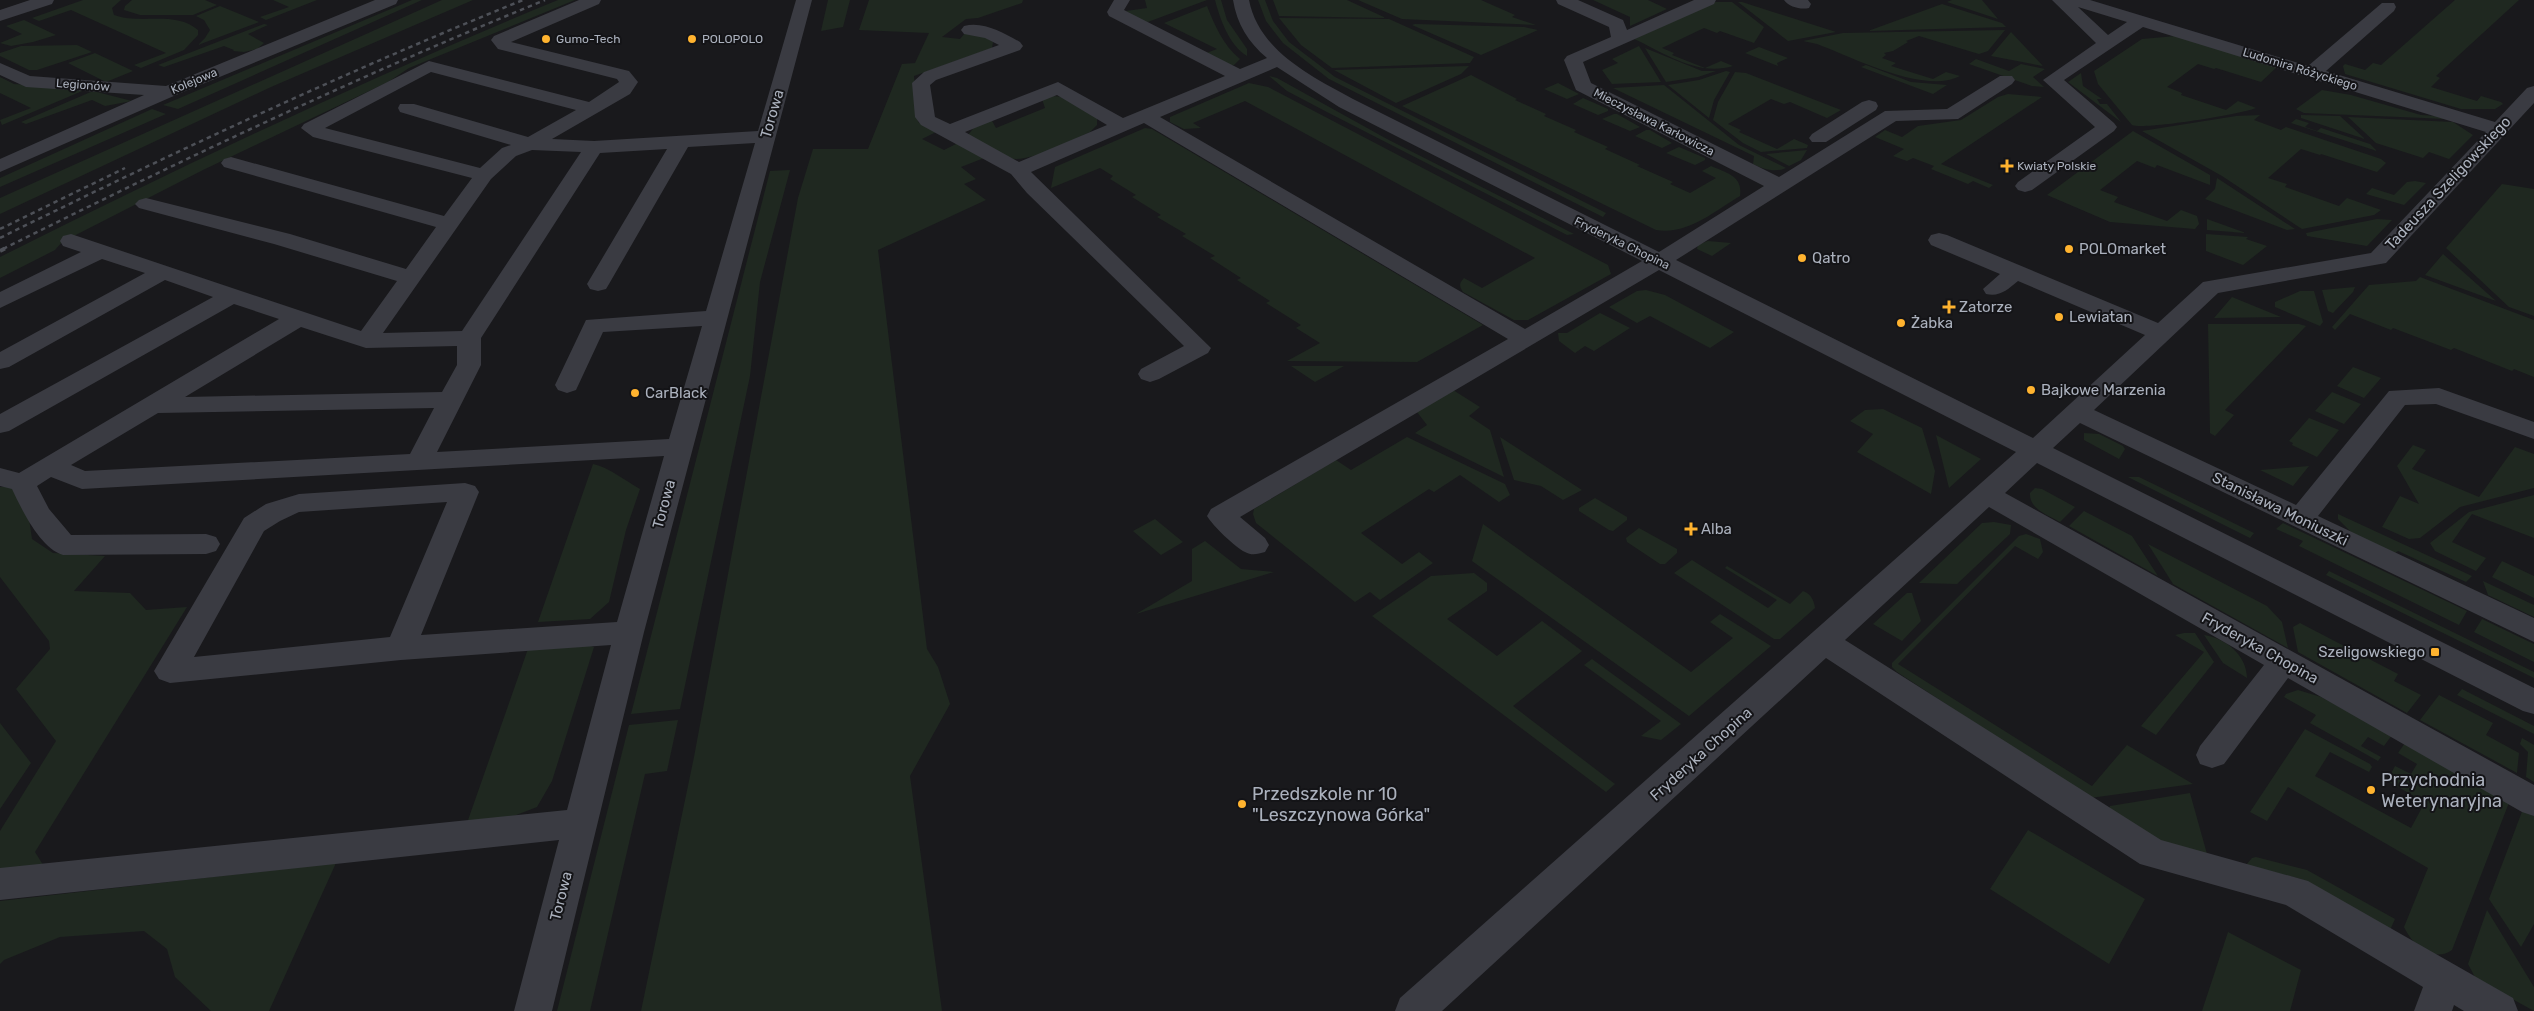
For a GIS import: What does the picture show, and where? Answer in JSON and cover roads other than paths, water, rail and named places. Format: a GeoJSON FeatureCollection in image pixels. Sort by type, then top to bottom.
{"type":"FeatureCollection","features":[{"type":"Feature","properties":{"kind":"street"},"geometry":{"type":"LineString","coordinates":[[0,16],[46,0]]}},
{"type":"Feature","properties":{"kind":"street","name":"Kolejowa"},"geometry":{"type":"LineString","coordinates":[[0,166],[169,91],[390,0]]}},
{"type":"Feature","properties":{"kind":"street"},"geometry":{"type":"LineString","coordinates":[[366,341],[484,175],[509,152],[530,144],[623,90],[629,82],[622,75],[504,45],[500,40],[593,0]]}},
{"type":"Feature","properties":{"kind":"street","name":"Torowa"},"geometry":{"type":"LineString","coordinates":[[532,1011],[629,632],[804,0]]}},
{"type":"Feature","properties":{"kind":"street"},"geometry":{"type":"LineString","coordinates":[[1122,0],[1115,12],[1239,76]]}},
{"type":"Feature","properties":{"kind":"street","name":"Fryderyka Chopina"},"geometry":{"type":"LineString","coordinates":[[1241,0],[1241,10],[1251,28],[1278,60],[1346,103],[2534,702]]}},
{"type":"Feature","properties":{"kind":"street"},"geometry":{"type":"LineString","coordinates":[[1564,0],[1617,24],[1620,38],[1708,0]]}},
{"type":"Feature","properties":{"kind":"street"},"geometry":{"type":"LineString","coordinates":[[2060,0],[2107,43]]}},
{"type":"Feature","properties":{"kind":"street","name":"Ludomira Różyckiego"},"geometry":{"type":"LineString","coordinates":[[2072,0],[2498,129]]}},
{"type":"Feature","properties":{"kind":"street"},"geometry":{"type":"LineString","coordinates":[[2310,72],[2320,67],[2388,7]]}},
{"type":"Feature","properties":{"kind":"street"},"geometry":{"type":"LineString","coordinates":[[2025,186],[2107,127],[2052,80],[2141,20]]}},
{"type":"Feature","properties":{"kind":"street"},"geometry":{"type":"LineString","coordinates":[[970,30],[990,33],[1014,46],[930,76],[921,83],[925,116],[928,121],[949,130],[1018,170],[1034,190],[1199,348],[1150,374]]}},
{"type":"Feature","properties":{"kind":"street","name":"Mieczysława Karłowicza"},"geometry":{"type":"LineString","coordinates":[[1620,38],[1573,60],[1583,86],[1780,186]]}},
{"type":"Feature","properties":{"kind":"street"},"geometry":{"type":"LineString","coordinates":[[1018,170],[1278,60]]}},
{"type":"Feature","properties":{"kind":"street"},"geometry":{"type":"LineString","coordinates":[[484,175],[320,132],[311,128],[429,66],[592,108]]}},
{"type":"Feature","properties":{"kind":"street","name":"Legionów"},"geometry":{"type":"LineString","coordinates":[[0,68],[26,81],[169,91]]}},
{"type":"Feature","properties":{"kind":"street"},"geometry":{"type":"LineString","coordinates":[[1255,545],[1221,516],[1659,261],[1892,115],[1951,115],[2006,80]]}},
{"type":"Feature","properties":{"kind":"street"},"geometry":{"type":"LineString","coordinates":[[949,130],[1058,88],[1123,126]]}},
{"type":"Feature","properties":{"kind":"street","name":"Tadeusza Szeligowskiego"},"geometry":{"type":"LineString","coordinates":[[2077,412],[2211,287],[2378,258],[2534,92]]}},
{"type":"Feature","properties":{"kind":"street"},"geometry":{"type":"LineString","coordinates":[[1819,138],[1869,106]]}},
{"type":"Feature","properties":{"kind":"street"},"geometry":{"type":"LineString","coordinates":[[407,108],[530,144],[594,147],[765,136]]}},
{"type":"Feature","properties":{"kind":"street"},"geometry":{"type":"LineString","coordinates":[[1145,116],[1525,339]]}},
{"type":"Feature","properties":{"kind":"street"},"geometry":{"type":"LineString","coordinates":[[598,284],[681,142]]}},
{"type":"Feature","properties":{"kind":"street"},"geometry":{"type":"LineString","coordinates":[[419,462],[469,365],[469,338],[594,147]]}},
{"type":"Feature","properties":{"kind":"street"},"geometry":{"type":"LineString","coordinates":[[231,163],[449,224]]}},
{"type":"Feature","properties":{"kind":"street"},"geometry":{"type":"LineString","coordinates":[[146,204],[282,239],[411,278]]}},
{"type":"Feature","properties":{"kind":"street"},"geometry":{"type":"LineString","coordinates":[[1939,240],[2161,333]]}},
{"type":"Feature","properties":{"kind":"street"},"geometry":{"type":"LineString","coordinates":[[71,241],[300,317],[366,341],[469,338]]}},
{"type":"Feature","properties":{"kind":"street"},"geometry":{"type":"LineString","coordinates":[[0,301],[100,251]]}},
{"type":"Feature","properties":{"kind":"street"},"geometry":{"type":"LineString","coordinates":[[0,362],[164,272]]}},
{"type":"Feature","properties":{"kind":"street"},"geometry":{"type":"LineString","coordinates":[[1994,289],[2016,272]]}},
{"type":"Feature","properties":{"kind":"street"},"geometry":{"type":"LineString","coordinates":[[0,425],[233,295]]}},
{"type":"Feature","properties":{"kind":"street"},"geometry":{"type":"LineString","coordinates":[[206,544],[63,545],[11,480],[49,466],[300,317]]}},
{"type":"Feature","properties":{"kind":"street"},"geometry":{"type":"LineString","coordinates":[[567,384],[594,325],[715,318]]}},
{"type":"Feature","properties":{"kind":"street"},"geometry":{"type":"LineString","coordinates":[[2300,519],[2398,397],[2439,396],[2534,431]]}},
{"type":"Feature","properties":{"kind":"street"},"geometry":{"type":"LineString","coordinates":[[151,405],[451,400]]}},
{"type":"Feature","properties":{"kind":"street"},"geometry":{"type":"LineString","coordinates":[[2035,451],[2054,430],[2077,412]]}},
{"type":"Feature","properties":{"kind":"street","name":"Stanisława Moniuszki"},"geometry":{"type":"LineString","coordinates":[[2077,412],[2534,631]]}},
{"type":"Feature","properties":{"kind":"street"},"geometry":{"type":"LineString","coordinates":[[49,466],[82,480],[680,447]]}},
{"type":"Feature","properties":{"kind":"street","name":"Fryderyka Chopina"},"geometry":{"type":"LineString","coordinates":[[1414,1011],[2035,451]]}},
{"type":"Feature","properties":{"kind":"street"},"geometry":{"type":"LineString","coordinates":[[401,648],[465,492],[300,503],[282,507],[268,513],[254,526],[170,671],[401,648],[629,632]]}},
{"type":"Feature","properties":{"kind":"street","name":"Fryderyka Chopina"},"geometry":{"type":"LineString","coordinates":[[1986,494],[2534,802]]}},
{"type":"Feature","properties":{"kind":"street"},"geometry":{"type":"LineString","coordinates":[[1825,642],[2152,853],[2296,892],[2439,995],[2499,1011]]}},
{"type":"Feature","properties":{"kind":"street"},"geometry":{"type":"LineString","coordinates":[[2212,755],[2284,661]]}},
{"type":"Feature","properties":{"kind":"street"},"geometry":{"type":"LineString","coordinates":[[0,884],[580,823]]}},
{"type":"Feature","properties":{"kind":"railway"},"geometry":{"type":"LineString","coordinates":[[0,238],[259,114],[456,27],[523,0]]}},
{"type":"Feature","properties":{"kind":"railway"},"geometry":{"type":"LineString","coordinates":[[3,249],[272,119],[408,58],[545,0]]}},
{"type":"Feature","properties":{"kind":"railway"},"geometry":{"type":"LineString","coordinates":[[0,229],[125,168]]}},
{"type":"Feature","properties":{"kind":"railway"},"geometry":{"type":"LineString","coordinates":[[0,251],[6,248]]}},
{"type":"Feature","properties":{"kind":"place","name":"Gumo-Tech"},"geometry":{"type":"Point","coordinates":[546,39]}},
{"type":"Feature","properties":{"kind":"place","name":"POLOPOLO"},"geometry":{"type":"Point","coordinates":[692,39]}},
{"type":"Feature","properties":{"kind":"place","name":"Kwiaty Polskie"},"geometry":{"type":"Point","coordinates":[2007,166]}},
{"type":"Feature","properties":{"kind":"place","name":"POLOmarket"},"geometry":{"type":"Point","coordinates":[2069,249]}},
{"type":"Feature","properties":{"kind":"place","name":"Qatro"},"geometry":{"type":"Point","coordinates":[1802,258]}},
{"type":"Feature","properties":{"kind":"place","name":"Zatorze"},"geometry":{"type":"Point","coordinates":[1949,307]}},
{"type":"Feature","properties":{"kind":"place","name":"Lewiatan"},"geometry":{"type":"Point","coordinates":[2059,317]}},
{"type":"Feature","properties":{"kind":"place","name":"Żabka"},"geometry":{"type":"Point","coordinates":[1901,323]}},
{"type":"Feature","properties":{"kind":"place","name":"Bajkowe Marzenia"},"geometry":{"type":"Point","coordinates":[2031,390]}},
{"type":"Feature","properties":{"kind":"place","name":"CarBlack"},"geometry":{"type":"Point","coordinates":[635,393]}},
{"type":"Feature","properties":{"kind":"place","name":"Alba"},"geometry":{"type":"Point","coordinates":[1691,529]}},
{"type":"Feature","properties":{"kind":"place","name":"Szeligowskiego"},"geometry":{"type":"Point","coordinates":[2435,652]}},
{"type":"Feature","properties":{"kind":"place","name":"Przychodnia Weterynaryjna"},"geometry":{"type":"Point","coordinates":[2371,790]}},
{"type":"Feature","properties":{"kind":"place","name":"Przedszkole nr 10 \"Leszczynowa Górka\""},"geometry":{"type":"Point","coordinates":[1242,804]}}]}
